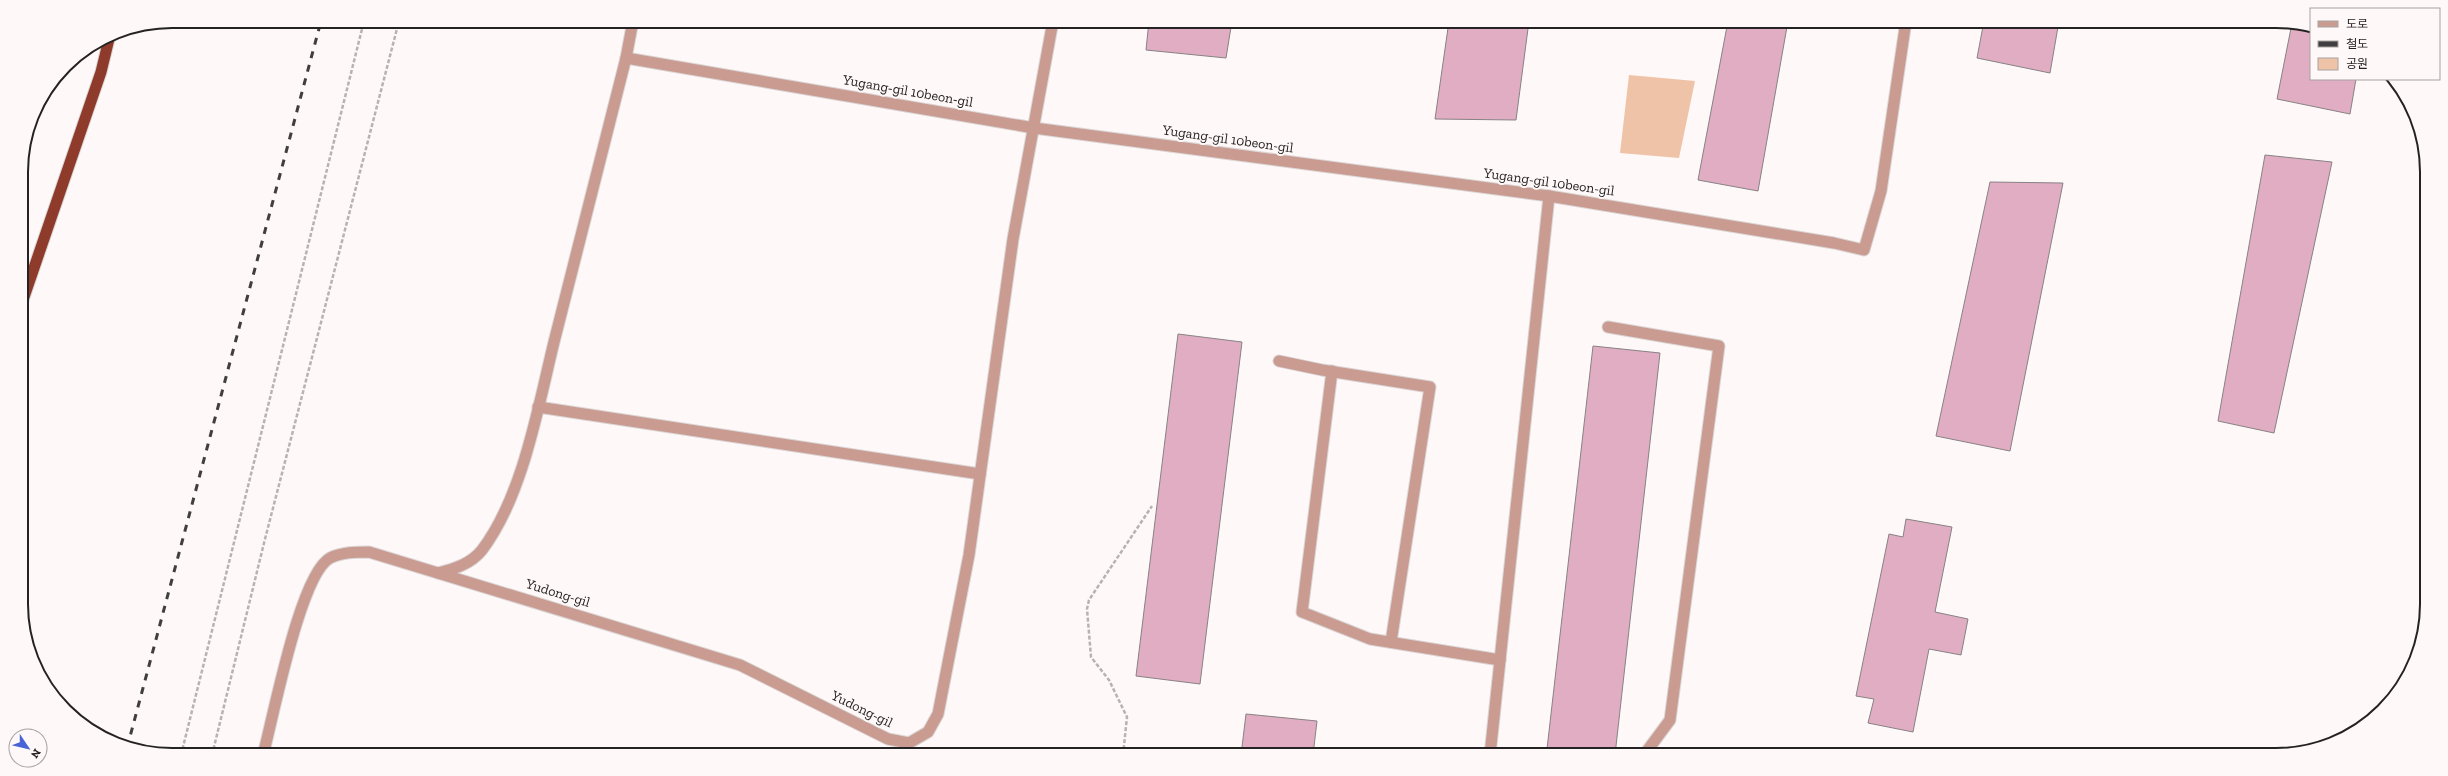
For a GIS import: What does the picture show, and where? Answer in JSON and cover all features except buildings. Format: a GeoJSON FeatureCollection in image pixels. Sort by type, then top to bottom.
{"type":"FeatureCollection","features":[{"type":"Feature","properties":{"kind":"highway"},"geometry":{"type":"LineString","coordinates":[[28,285],[101,72],[108,43]]}},
{"type":"Feature","properties":{"kind":"street"},"geometry":{"type":"LineString","coordinates":[[438,573],[461,567],[481,552],[492,535],[512,493],[538,407],[626,58],[632,28]]}},
{"type":"Feature","properties":{"kind":"street","name":"Yudong-gil"},"geometry":{"type":"LineString","coordinates":[[265,748],[303,606],[313,578],[329,558],[349,552],[369,552],[740,665],[888,739],[909,743],[928,732],[938,714],[970,555],[1013,239],[1052,28]]}},
{"type":"Feature","properties":{"kind":"street","name":"Yugang-gil 10beon-gil"},"geometry":{"type":"LineString","coordinates":[[626,58],[1034,128],[1549,196],[1834,242],[1864,250],[1881,191],[1905,28]]}},
{"type":"Feature","properties":{"kind":"street"},"geometry":{"type":"LineString","coordinates":[[1491,748],[1549,196]]}},
{"type":"Feature","properties":{"kind":"street"},"geometry":{"type":"LineString","coordinates":[[1608,327],[1719,346],[1670,720],[1649,748]]}},
{"type":"Feature","properties":{"kind":"street"},"geometry":{"type":"LineString","coordinates":[[1279,361],[1332,372],[1430,387],[1391,642]]}},
{"type":"Feature","properties":{"kind":"street"},"geometry":{"type":"LineString","coordinates":[[1332,372],[1302,612],[1370,638],[1500,660]]}},
{"type":"Feature","properties":{"kind":"street"},"geometry":{"type":"LineString","coordinates":[[538,407],[980,474]]}},
{"type":"Feature","properties":{"kind":"path"},"geometry":{"type":"LineString","coordinates":[[183,748],[362,28]]}},
{"type":"Feature","properties":{"kind":"path"},"geometry":{"type":"LineString","coordinates":[[214,748],[265,539],[397,28]]}},
{"type":"Feature","properties":{"kind":"path"},"geometry":{"type":"LineString","coordinates":[[1124,748],[1127,717],[1109,680],[1091,657],[1087,609],[1089,600],[1152,506]]}},
{"type":"Feature","properties":{"kind":"green space"},"geometry":{"type":"Polygon","coordinates":[[[1629,75],[1695,81],[1679,158],[1620,153],[1629,75]]]}},
{"type":"Feature","properties":{"kind":"railway"},"geometry":{"type":"LineString","coordinates":[[129,741],[319,28]]}}]}
